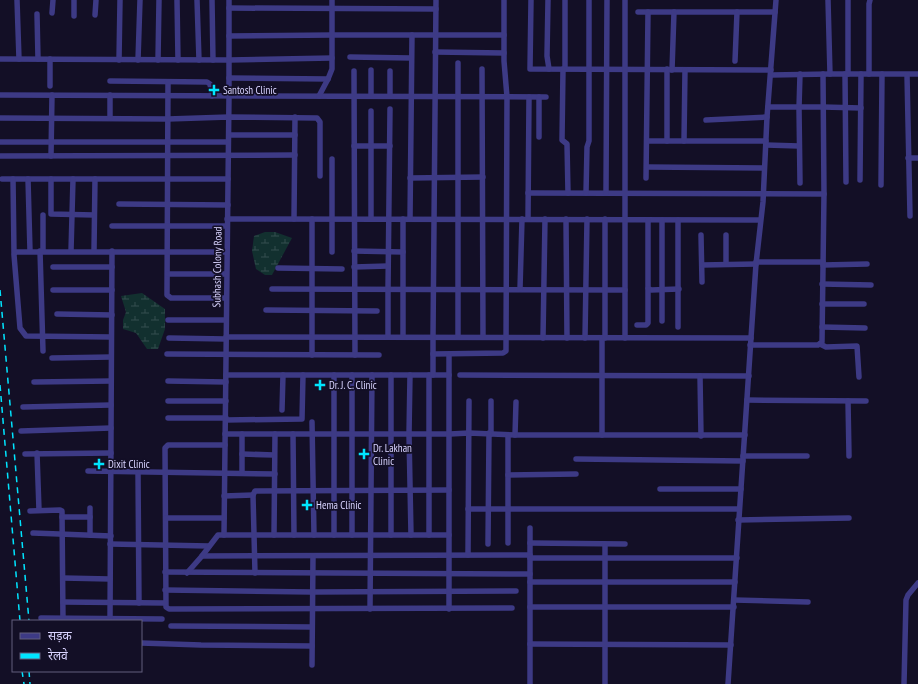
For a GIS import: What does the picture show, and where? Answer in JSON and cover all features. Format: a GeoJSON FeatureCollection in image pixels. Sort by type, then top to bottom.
{"type":"FeatureCollection","features":[{"type":"Feature","properties":{"kind":"street"},"geometry":{"type":"LineString","coordinates":[[17,0],[19,59]]}},
{"type":"Feature","properties":{"kind":"street"},"geometry":{"type":"LineString","coordinates":[[52,13],[53,0]]}},
{"type":"Feature","properties":{"kind":"street"},"geometry":{"type":"LineString","coordinates":[[74,0],[74,16]]}},
{"type":"Feature","properties":{"kind":"street"},"geometry":{"type":"LineString","coordinates":[[95,16],[96,0]]}},
{"type":"Feature","properties":{"kind":"street"},"geometry":{"type":"LineString","coordinates":[[119,60],[120,0]]}},
{"type":"Feature","properties":{"kind":"street"},"geometry":{"type":"LineString","coordinates":[[138,60],[140,0]]}},
{"type":"Feature","properties":{"kind":"street"},"geometry":{"type":"LineString","coordinates":[[158,60],[159,0]]}},
{"type":"Feature","properties":{"kind":"street"},"geometry":{"type":"LineString","coordinates":[[177,0],[178,60]]}},
{"type":"Feature","properties":{"kind":"street"},"geometry":{"type":"LineString","coordinates":[[198,0],[199,60]]}},
{"type":"Feature","properties":{"kind":"street"},"geometry":{"type":"LineString","coordinates":[[212,0],[213,60]]}},
{"type":"Feature","properties":{"kind":"street","name":"Subhash Colony Road"},"geometry":{"type":"LineString","coordinates":[[224,535],[226,274],[229,135],[229,0]]}},
{"type":"Feature","properties":{"kind":"street"},"geometry":{"type":"LineString","coordinates":[[319,96],[332,68],[332,0]]}},
{"type":"Feature","properties":{"kind":"street"},"geometry":{"type":"LineString","coordinates":[[429,535],[429,434],[433,354],[434,289],[434,97],[436,0]]}},
{"type":"Feature","properties":{"kind":"street"},"geometry":{"type":"LineString","coordinates":[[433,354],[504,353],[506,337],[507,97],[504,53],[504,0]]}},
{"type":"Feature","properties":{"kind":"street"},"geometry":{"type":"LineString","coordinates":[[531,0],[530,69],[685,70],[800,74],[918,74]]}},
{"type":"Feature","properties":{"kind":"street"},"geometry":{"type":"LineString","coordinates":[[548,0],[549,69]]}},
{"type":"Feature","properties":{"kind":"street"},"geometry":{"type":"LineString","coordinates":[[565,0],[562,140],[567,144],[568,193]]}},
{"type":"Feature","properties":{"kind":"street"},"geometry":{"type":"LineString","coordinates":[[586,193],[587,147],[589,140],[590,0]]}},
{"type":"Feature","properties":{"kind":"street"},"geometry":{"type":"LineString","coordinates":[[606,194],[607,0]]}},
{"type":"Feature","properties":{"kind":"street"},"geometry":{"type":"LineString","coordinates":[[625,0],[625,338]]}},
{"type":"Feature","properties":{"kind":"street"},"geometry":{"type":"LineString","coordinates":[[728,684],[750,345],[763,194],[776,0]]}},
{"type":"Feature","properties":{"kind":"street"},"geometry":{"type":"LineString","coordinates":[[828,0],[830,74]]}},
{"type":"Feature","properties":{"kind":"street"},"geometry":{"type":"LineString","coordinates":[[846,182],[845,108],[848,0]]}},
{"type":"Feature","properties":{"kind":"street"},"geometry":{"type":"LineString","coordinates":[[869,74],[870,0]]}},
{"type":"Feature","properties":{"kind":"street"},"geometry":{"type":"LineString","coordinates":[[229,8],[436,9]]}},
{"type":"Feature","properties":{"kind":"street"},"geometry":{"type":"LineString","coordinates":[[638,12],[775,12]]}},
{"type":"Feature","properties":{"kind":"street"},"geometry":{"type":"LineString","coordinates":[[646,178],[648,12]]}},
{"type":"Feature","properties":{"kind":"street"},"geometry":{"type":"LineString","coordinates":[[667,141],[674,12]]}},
{"type":"Feature","properties":{"kind":"street"},"geometry":{"type":"LineString","coordinates":[[735,61],[737,12]]}},
{"type":"Feature","properties":{"kind":"street"},"geometry":{"type":"LineString","coordinates":[[37,14],[38,59]]}},
{"type":"Feature","properties":{"kind":"street"},"geometry":{"type":"LineString","coordinates":[[410,219],[412,35]]}},
{"type":"Feature","properties":{"kind":"street"},"geometry":{"type":"LineString","coordinates":[[229,36],[504,35]]}},
{"type":"Feature","properties":{"kind":"street"},"geometry":{"type":"LineString","coordinates":[[435,52],[504,53]]}},
{"type":"Feature","properties":{"kind":"street"},"geometry":{"type":"LineString","coordinates":[[350,57],[411,58]]}},
{"type":"Feature","properties":{"kind":"street"},"geometry":{"type":"LineString","coordinates":[[0,59],[229,60],[332,58]]}},
{"type":"Feature","properties":{"kind":"street"},"geometry":{"type":"LineString","coordinates":[[50,59],[50,86]]}},
{"type":"Feature","properties":{"kind":"street"},"geometry":{"type":"LineString","coordinates":[[458,63],[458,337]]}},
{"type":"Feature","properties":{"kind":"street"},"geometry":{"type":"LineString","coordinates":[[482,69],[484,219],[483,337]]}},
{"type":"Feature","properties":{"kind":"street"},"geometry":{"type":"LineString","coordinates":[[371,70],[371,96]]}},
{"type":"Feature","properties":{"kind":"street"},"geometry":{"type":"LineString","coordinates":[[684,141],[685,70]]}},
{"type":"Feature","properties":{"kind":"street"},"geometry":{"type":"LineString","coordinates":[[354,71],[354,355]]}},
{"type":"Feature","properties":{"kind":"street"},"geometry":{"type":"LineString","coordinates":[[390,71],[390,96]]}},
{"type":"Feature","properties":{"kind":"street"},"geometry":{"type":"LineString","coordinates":[[800,74],[800,183]]}},
{"type":"Feature","properties":{"kind":"street"},"geometry":{"type":"LineString","coordinates":[[820,344],[822,342],[824,194],[823,74]]}},
{"type":"Feature","properties":{"kind":"street"},"geometry":{"type":"LineString","coordinates":[[860,180],[861,74]]}},
{"type":"Feature","properties":{"kind":"street"},"geometry":{"type":"LineString","coordinates":[[881,185],[882,74]]}},
{"type":"Feature","properties":{"kind":"street"},"geometry":{"type":"LineString","coordinates":[[907,75],[910,216]]}},
{"type":"Feature","properties":{"kind":"street"},"geometry":{"type":"LineString","coordinates":[[229,78],[328,79]]}},
{"type":"Feature","properties":{"kind":"street"},"geometry":{"type":"LineString","coordinates":[[110,81],[209,82],[212,96]]}},
{"type":"Feature","properties":{"kind":"street"},"geometry":{"type":"LineString","coordinates":[[168,82],[167,295],[169,297],[226,298]]}},
{"type":"Feature","properties":{"kind":"street"},"geometry":{"type":"LineString","coordinates":[[0,94],[542,97],[539,137]]}},
{"type":"Feature","properties":{"kind":"street"},"geometry":{"type":"LineString","coordinates":[[51,156],[52,95]]}},
{"type":"Feature","properties":{"kind":"street"},"geometry":{"type":"LineString","coordinates":[[110,95],[110,118]]}},
{"type":"Feature","properties":{"kind":"street"},"geometry":{"type":"LineString","coordinates":[[520,290],[528,193],[529,97]]}},
{"type":"Feature","properties":{"kind":"street"},"geometry":{"type":"LineString","coordinates":[[768,107],[861,108]]}},
{"type":"Feature","properties":{"kind":"street"},"geometry":{"type":"LineString","coordinates":[[388,337],[390,108]]}},
{"type":"Feature","properties":{"kind":"street"},"geometry":{"type":"LineString","coordinates":[[371,110],[371,219]]}},
{"type":"Feature","properties":{"kind":"street"},"geometry":{"type":"LineString","coordinates":[[294,219],[295,117]]}},
{"type":"Feature","properties":{"kind":"street"},"geometry":{"type":"LineString","coordinates":[[0,118],[168,119],[314,117],[319,119],[320,176]]}},
{"type":"Feature","properties":{"kind":"street"},"geometry":{"type":"LineString","coordinates":[[706,120],[767,117]]}},
{"type":"Feature","properties":{"kind":"street"},"geometry":{"type":"LineString","coordinates":[[229,135],[295,135]]}},
{"type":"Feature","properties":{"kind":"street"},"geometry":{"type":"LineString","coordinates":[[647,141],[766,143],[799,146]]}},
{"type":"Feature","properties":{"kind":"street"},"geometry":{"type":"LineString","coordinates":[[0,142],[228,142]]}},
{"type":"Feature","properties":{"kind":"street"},"geometry":{"type":"LineString","coordinates":[[354,146],[390,146]]}},
{"type":"Feature","properties":{"kind":"street"},"geometry":{"type":"LineString","coordinates":[[0,156],[295,155]]}},
{"type":"Feature","properties":{"kind":"street"},"geometry":{"type":"LineString","coordinates":[[908,158],[918,158]]}},
{"type":"Feature","properties":{"kind":"street"},"geometry":{"type":"LineString","coordinates":[[332,159],[332,252]]}},
{"type":"Feature","properties":{"kind":"street"},"geometry":{"type":"LineString","coordinates":[[647,167],[764,168]]}},
{"type":"Feature","properties":{"kind":"street"},"geometry":{"type":"LineString","coordinates":[[410,178],[483,177]]}},
{"type":"Feature","properties":{"kind":"street"},"geometry":{"type":"LineString","coordinates":[[2,179],[228,180]]}},
{"type":"Feature","properties":{"kind":"street"},"geometry":{"type":"LineString","coordinates":[[14,179],[14,253],[20,328],[26,336],[111,337]]}},
{"type":"Feature","properties":{"kind":"street"},"geometry":{"type":"LineString","coordinates":[[28,179],[30,251]]}},
{"type":"Feature","properties":{"kind":"street"},"geometry":{"type":"LineString","coordinates":[[51,179],[51,214],[94,215]]}},
{"type":"Feature","properties":{"kind":"street"},"geometry":{"type":"LineString","coordinates":[[71,251],[73,179]]}},
{"type":"Feature","properties":{"kind":"street"},"geometry":{"type":"LineString","coordinates":[[94,179],[94,251]]}},
{"type":"Feature","properties":{"kind":"street"},"geometry":{"type":"LineString","coordinates":[[528,193],[824,194]]}},
{"type":"Feature","properties":{"kind":"street"},"geometry":{"type":"LineString","coordinates":[[119,204],[228,205]]}},
{"type":"Feature","properties":{"kind":"street"},"geometry":{"type":"LineString","coordinates":[[43,215],[41,251],[43,351]]}},
{"type":"Feature","properties":{"kind":"street"},"geometry":{"type":"LineString","coordinates":[[227,219],[760,220]]}},
{"type":"Feature","properties":{"kind":"street"},"geometry":{"type":"LineString","coordinates":[[312,219],[312,355]]}},
{"type":"Feature","properties":{"kind":"street"},"geometry":{"type":"LineString","coordinates":[[403,219],[403,337]]}},
{"type":"Feature","properties":{"kind":"street"},"geometry":{"type":"LineString","coordinates":[[543,338],[545,219]]}},
{"type":"Feature","properties":{"kind":"street"},"geometry":{"type":"LineString","coordinates":[[566,219],[566,338]]}},
{"type":"Feature","properties":{"kind":"street"},"geometry":{"type":"LineString","coordinates":[[585,338],[587,220]]}},
{"type":"Feature","properties":{"kind":"street"},"geometry":{"type":"LineString","coordinates":[[602,435],[605,220]]}},
{"type":"Feature","properties":{"kind":"street"},"geometry":{"type":"LineString","coordinates":[[637,325],[646,325],[648,323],[648,220]]}},
{"type":"Feature","properties":{"kind":"street"},"geometry":{"type":"LineString","coordinates":[[662,220],[662,320]]}},
{"type":"Feature","properties":{"kind":"street"},"geometry":{"type":"LineString","coordinates":[[678,220],[678,327]]}},
{"type":"Feature","properties":{"kind":"street"},"geometry":{"type":"LineString","coordinates":[[112,226],[227,226]]}},
{"type":"Feature","properties":{"kind":"street"},"geometry":{"type":"LineString","coordinates":[[701,235],[702,282]]}},
{"type":"Feature","properties":{"kind":"street"},"geometry":{"type":"LineString","coordinates":[[726,235],[726,264]]}},
{"type":"Feature","properties":{"kind":"street"},"geometry":{"type":"LineString","coordinates":[[14,253],[16,251],[227,252]]}},
{"type":"Feature","properties":{"kind":"street"},"geometry":{"type":"LineString","coordinates":[[110,620],[112,251]]}},
{"type":"Feature","properties":{"kind":"street"},"geometry":{"type":"LineString","coordinates":[[354,251],[403,252]]}},
{"type":"Feature","properties":{"kind":"street"},"geometry":{"type":"LineString","coordinates":[[702,264],[867,264]]}},
{"type":"Feature","properties":{"kind":"street"},"geometry":{"type":"LineString","coordinates":[[354,267],[388,266]]}},
{"type":"Feature","properties":{"kind":"street"},"geometry":{"type":"LineString","coordinates":[[53,267],[112,267]]}},
{"type":"Feature","properties":{"kind":"street"},"geometry":{"type":"LineString","coordinates":[[278,268],[342,269]]}},
{"type":"Feature","properties":{"kind":"street"},"geometry":{"type":"LineString","coordinates":[[168,274],[226,274]]}},
{"type":"Feature","properties":{"kind":"street"},"geometry":{"type":"LineString","coordinates":[[822,284],[871,285]]}},
{"type":"Feature","properties":{"kind":"street"},"geometry":{"type":"LineString","coordinates":[[272,289],[625,290]]}},
{"type":"Feature","properties":{"kind":"street"},"geometry":{"type":"LineString","coordinates":[[648,289],[679,289]]}},
{"type":"Feature","properties":{"kind":"street"},"geometry":{"type":"LineString","coordinates":[[53,290],[112,290]]}},
{"type":"Feature","properties":{"kind":"street"},"geometry":{"type":"LineString","coordinates":[[822,304],[864,304]]}},
{"type":"Feature","properties":{"kind":"street"},"geometry":{"type":"LineString","coordinates":[[266,310],[377,311]]}},
{"type":"Feature","properties":{"kind":"street"},"geometry":{"type":"LineString","coordinates":[[57,314],[112,315]]}},
{"type":"Feature","properties":{"kind":"street"},"geometry":{"type":"LineString","coordinates":[[168,320],[226,320]]}},
{"type":"Feature","properties":{"kind":"street"},"geometry":{"type":"LineString","coordinates":[[822,327],[865,328]]}},
{"type":"Feature","properties":{"kind":"street"},"geometry":{"type":"LineString","coordinates":[[169,338],[751,338]]}},
{"type":"Feature","properties":{"kind":"street"},"geometry":{"type":"LineString","coordinates":[[750,345],[820,344],[826,346],[857,346],[859,377]]}},
{"type":"Feature","properties":{"kind":"street"},"geometry":{"type":"LineString","coordinates":[[167,354],[379,355]]}},
{"type":"Feature","properties":{"kind":"street"},"geometry":{"type":"LineString","coordinates":[[449,354],[449,609]]}},
{"type":"Feature","properties":{"kind":"street"},"geometry":{"type":"LineString","coordinates":[[52,358],[111,357]]}},
{"type":"Feature","properties":{"kind":"street"},"geometry":{"type":"LineString","coordinates":[[226,375],[449,375]]}},
{"type":"Feature","properties":{"kind":"street"},"geometry":{"type":"LineString","coordinates":[[282,410],[283,375]]}},
{"type":"Feature","properties":{"kind":"street"},"geometry":{"type":"LineString","coordinates":[[168,418],[302,419],[303,375]]}},
{"type":"Feature","properties":{"kind":"street"},"geometry":{"type":"LineString","coordinates":[[334,375],[334,535]]}},
{"type":"Feature","properties":{"kind":"street"},"geometry":{"type":"LineString","coordinates":[[352,375],[352,535]]}},
{"type":"Feature","properties":{"kind":"street"},"geometry":{"type":"LineString","coordinates":[[370,609],[372,375]]}},
{"type":"Feature","properties":{"kind":"street"},"geometry":{"type":"LineString","coordinates":[[391,375],[391,535]]}},
{"type":"Feature","properties":{"kind":"street"},"geometry":{"type":"LineString","coordinates":[[410,375],[409,434],[411,535]]}},
{"type":"Feature","properties":{"kind":"street"},"geometry":{"type":"LineString","coordinates":[[460,375],[749,376]]}},
{"type":"Feature","properties":{"kind":"street"},"geometry":{"type":"LineString","coordinates":[[700,376],[701,436]]}},
{"type":"Feature","properties":{"kind":"street"},"geometry":{"type":"LineString","coordinates":[[34,382],[111,381]]}},
{"type":"Feature","properties":{"kind":"street"},"geometry":{"type":"LineString","coordinates":[[168,381],[226,382]]}},
{"type":"Feature","properties":{"kind":"street"},"geometry":{"type":"LineString","coordinates":[[747,400],[866,401]]}},
{"type":"Feature","properties":{"kind":"street"},"geometry":{"type":"LineString","coordinates":[[168,401],[226,401]]}},
{"type":"Feature","properties":{"kind":"street"},"geometry":{"type":"LineString","coordinates":[[468,555],[469,401]]}},
{"type":"Feature","properties":{"kind":"street"},"geometry":{"type":"LineString","coordinates":[[488,544],[491,401]]}},
{"type":"Feature","properties":{"kind":"street"},"geometry":{"type":"LineString","coordinates":[[848,401],[849,456]]}},
{"type":"Feature","properties":{"kind":"street"},"geometry":{"type":"LineString","coordinates":[[515,435],[516,402]]}},
{"type":"Feature","properties":{"kind":"street"},"geometry":{"type":"LineString","coordinates":[[23,407],[111,405]]}},
{"type":"Feature","properties":{"kind":"street"},"geometry":{"type":"LineString","coordinates":[[312,422],[314,535]]}},
{"type":"Feature","properties":{"kind":"street"},"geometry":{"type":"LineString","coordinates":[[21,431],[111,428]]}},
{"type":"Feature","properties":{"kind":"street"},"geometry":{"type":"LineString","coordinates":[[225,434],[490,433],[508,435],[745,435]]}},
{"type":"Feature","properties":{"kind":"street"},"geometry":{"type":"LineString","coordinates":[[242,434],[242,473]]}},
{"type":"Feature","properties":{"kind":"street"},"geometry":{"type":"LineString","coordinates":[[274,535],[275,434]]}},
{"type":"Feature","properties":{"kind":"street"},"geometry":{"type":"LineString","coordinates":[[293,434],[294,535]]}},
{"type":"Feature","properties":{"kind":"street"},"geometry":{"type":"LineString","coordinates":[[508,435],[508,544]]}},
{"type":"Feature","properties":{"kind":"street"},"geometry":{"type":"LineString","coordinates":[[225,445],[167,446],[165,448],[165,603],[166,607],[169,609],[512,608]]}},
{"type":"Feature","properties":{"kind":"street"},"geometry":{"type":"LineString","coordinates":[[25,454],[111,452]]}},
{"type":"Feature","properties":{"kind":"street"},"geometry":{"type":"LineString","coordinates":[[38,454],[39,510]]}},
{"type":"Feature","properties":{"kind":"street"},"geometry":{"type":"LineString","coordinates":[[242,454],[274,455]]}},
{"type":"Feature","properties":{"kind":"street"},"geometry":{"type":"LineString","coordinates":[[576,459],[807,456]]}},
{"type":"Feature","properties":{"kind":"street"},"geometry":{"type":"LineString","coordinates":[[88,471],[274,474]]}},
{"type":"Feature","properties":{"kind":"street"},"geometry":{"type":"LineString","coordinates":[[138,472],[139,603]]}},
{"type":"Feature","properties":{"kind":"street"},"geometry":{"type":"LineString","coordinates":[[508,475],[576,474]]}},
{"type":"Feature","properties":{"kind":"street"},"geometry":{"type":"LineString","coordinates":[[660,489],[740,489]]}},
{"type":"Feature","properties":{"kind":"street"},"geometry":{"type":"LineString","coordinates":[[255,573],[255,491],[449,490]]}},
{"type":"Feature","properties":{"kind":"street"},"geometry":{"type":"LineString","coordinates":[[224,496],[254,495]]}},
{"type":"Feature","properties":{"kind":"street"},"geometry":{"type":"LineString","coordinates":[[90,508],[90,535]]}},
{"type":"Feature","properties":{"kind":"street"},"geometry":{"type":"LineString","coordinates":[[468,509],[739,509]]}},
{"type":"Feature","properties":{"kind":"street"},"geometry":{"type":"LineString","coordinates":[[30,511],[61,510],[63,620]]}},
{"type":"Feature","properties":{"kind":"street"},"geometry":{"type":"LineString","coordinates":[[62,517],[90,517]]}},
{"type":"Feature","properties":{"kind":"street"},"geometry":{"type":"LineString","coordinates":[[166,518],[224,518]]}},
{"type":"Feature","properties":{"kind":"street"},"geometry":{"type":"LineString","coordinates":[[738,520],[849,518]]}},
{"type":"Feature","properties":{"kind":"street"},"geometry":{"type":"LineString","coordinates":[[530,528],[530,684]]}},
{"type":"Feature","properties":{"kind":"street"},"geometry":{"type":"LineString","coordinates":[[33,533],[111,536]]}},
{"type":"Feature","properties":{"kind":"street"},"geometry":{"type":"LineString","coordinates":[[187,572],[202,556],[216,536],[449,535]]}},
{"type":"Feature","properties":{"kind":"street"},"geometry":{"type":"LineString","coordinates":[[530,543],[625,544]]}},
{"type":"Feature","properties":{"kind":"street"},"geometry":{"type":"LineString","coordinates":[[110,544],[210,546]]}},
{"type":"Feature","properties":{"kind":"street"},"geometry":{"type":"LineString","coordinates":[[605,544],[605,684]]}},
{"type":"Feature","properties":{"kind":"street"},"geometry":{"type":"LineString","coordinates":[[202,556],[468,555],[605,558],[737,558]]}},
{"type":"Feature","properties":{"kind":"street"},"geometry":{"type":"LineString","coordinates":[[312,665],[313,556]]}},
{"type":"Feature","properties":{"kind":"street"},"geometry":{"type":"LineString","coordinates":[[165,572],[530,574]]}},
{"type":"Feature","properties":{"kind":"street"},"geometry":{"type":"LineString","coordinates":[[63,578],[110,579]]}},
{"type":"Feature","properties":{"kind":"street"},"geometry":{"type":"LineString","coordinates":[[530,582],[735,582]]}},
{"type":"Feature","properties":{"kind":"street"},"geometry":{"type":"LineString","coordinates":[[904,684],[906,600],[908,595],[918,583]]}},
{"type":"Feature","properties":{"kind":"street"},"geometry":{"type":"LineString","coordinates":[[165,590],[312,592],[516,591]]}},
{"type":"Feature","properties":{"kind":"street"},"geometry":{"type":"LineString","coordinates":[[734,600],[808,602]]}},
{"type":"Feature","properties":{"kind":"street"},"geometry":{"type":"LineString","coordinates":[[63,602],[165,603]]}},
{"type":"Feature","properties":{"kind":"street"},"geometry":{"type":"LineString","coordinates":[[530,607],[734,607]]}},
{"type":"Feature","properties":{"kind":"street"},"geometry":{"type":"LineString","coordinates":[[41,618],[63,620],[162,619]]}},
{"type":"Feature","properties":{"kind":"street"},"geometry":{"type":"LineString","coordinates":[[171,626],[312,627]]}},
{"type":"Feature","properties":{"kind":"street"},"geometry":{"type":"LineString","coordinates":[[142,643],[312,646]]}},
{"type":"Feature","properties":{"kind":"street"},"geometry":{"type":"LineString","coordinates":[[530,644],[731,646]]}},
{"type":"Feature","properties":{"kind":"green space"},"geometry":{"type":"Polygon","coordinates":[[[265,232],[275,232],[292,238],[272,275],[265,275],[256,269],[252,251],[254,236],[265,232]]]}},
{"type":"Feature","properties":{"kind":"green space"},"geometry":{"type":"Polygon","coordinates":[[[142,293],[165,309],[165,329],[158,349],[147,349],[136,333],[123,329],[123,320],[126,312],[121,296],[142,293]]]}},
{"type":"Feature","properties":{"kind":"railway"},"geometry":{"type":"LineString","coordinates":[[0,290],[29,620]]}},
{"type":"Feature","properties":{"kind":"railway"},"geometry":{"type":"LineString","coordinates":[[0,385],[20,620]]}},
{"type":"Feature","properties":{"kind":"railway"},"geometry":{"type":"LineString","coordinates":[[22,672],[24,684]]}},
{"type":"Feature","properties":{"kind":"railway"},"geometry":{"type":"LineString","coordinates":[[29,672],[30,684]]}},
{"type":"Feature","properties":{"kind":"place","name":"Santosh Clinic"},"geometry":{"type":"Point","coordinates":[214,90]}},
{"type":"Feature","properties":{"kind":"place","name":"Dr. J. C. Clinic"},"geometry":{"type":"Point","coordinates":[320,385]}},
{"type":"Feature","properties":{"kind":"place","name":"Dr. Lakhan Clinic"},"geometry":{"type":"Point","coordinates":[364,454]}},
{"type":"Feature","properties":{"kind":"place","name":"Dixit Clinic"},"geometry":{"type":"Point","coordinates":[99,464]}},
{"type":"Feature","properties":{"kind":"place","name":"Hema Clinic"},"geometry":{"type":"Point","coordinates":[307,505]}}]}
